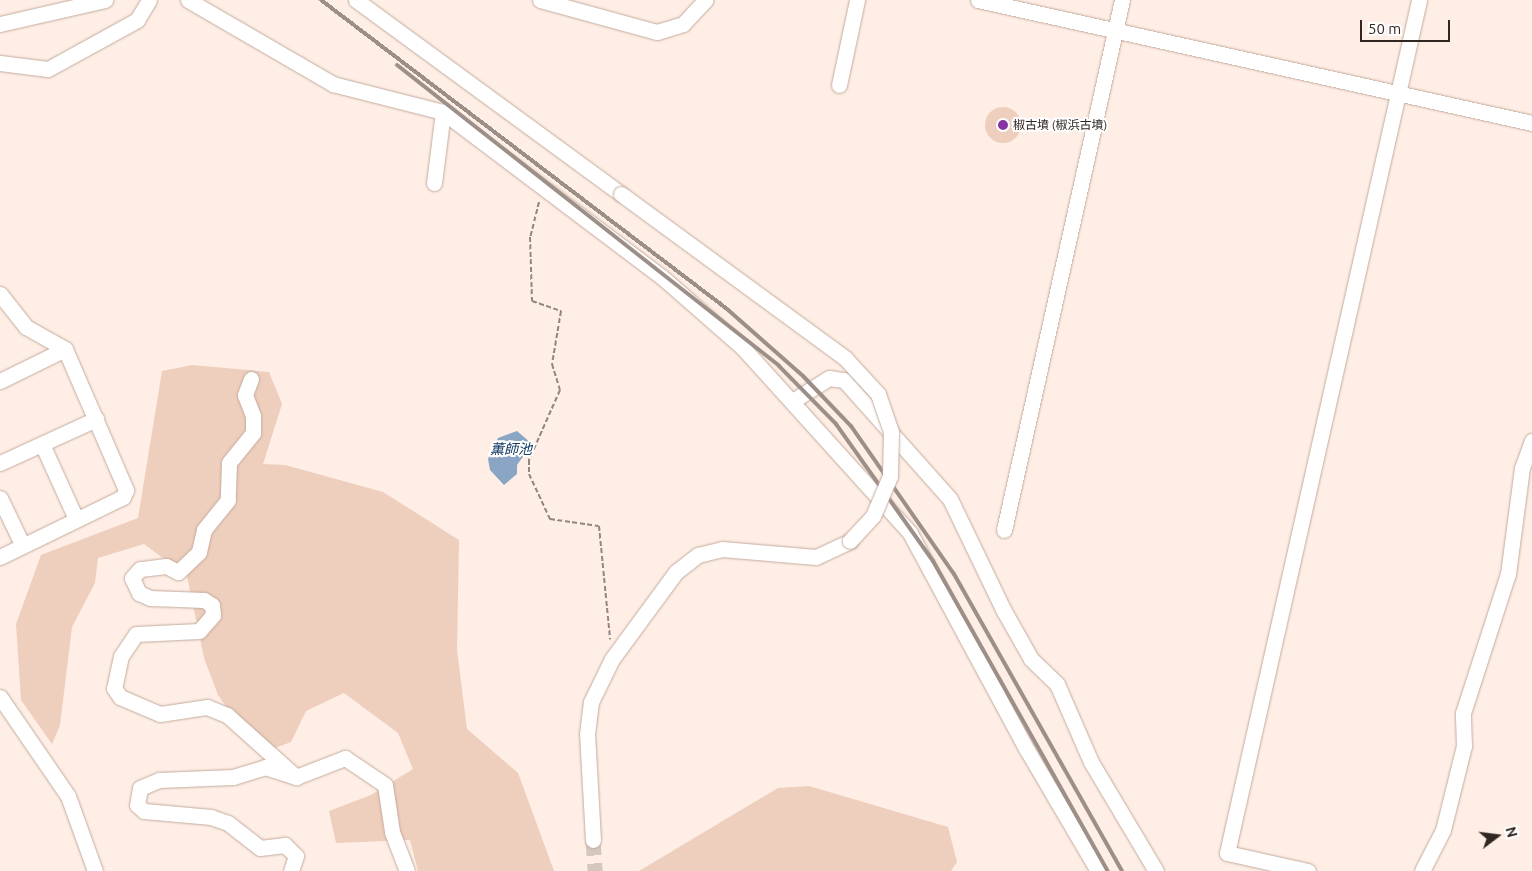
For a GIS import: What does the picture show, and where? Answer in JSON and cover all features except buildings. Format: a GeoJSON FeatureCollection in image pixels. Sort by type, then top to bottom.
{"type":"FeatureCollection","features":[{"type":"Feature","properties":{"kind":"street"},"geometry":{"type":"LineString","coordinates":[[0,24],[105,0]]}},
{"type":"Feature","properties":{"kind":"street"},"geometry":{"type":"LineString","coordinates":[[0,63],[48,69],[137,20],[149,0]]}},
{"type":"Feature","properties":{"kind":"street"},"geometry":{"type":"LineString","coordinates":[[188,0],[344,89],[443,112],[690,300],[794,400],[910,533],[1098,871]]}},
{"type":"Feature","properties":{"kind":"street"},"geometry":{"type":"LineString","coordinates":[[356,0],[845,358],[878,394],[891,431],[890,476],[873,516],[850,541],[816,557],[734,549],[698,555],[676,572],[612,659],[591,702],[587,734],[593,840]]}},
{"type":"Feature","properties":{"kind":"street"},"geometry":{"type":"LineString","coordinates":[[540,0],[657,32],[683,24],[705,0]]}},
{"type":"Feature","properties":{"kind":"street"},"geometry":{"type":"LineString","coordinates":[[839,85],[858,0]]}},
{"type":"Feature","properties":{"kind":"street"},"geometry":{"type":"LineString","coordinates":[[978,0],[1398,95],[1532,123]]}},
{"type":"Feature","properties":{"kind":"street"},"geometry":{"type":"LineString","coordinates":[[1004,530],[1122,0]]}},
{"type":"Feature","properties":{"kind":"street"},"geometry":{"type":"LineString","coordinates":[[1308,871],[1227,853],[1420,0]]}},
{"type":"Feature","properties":{"kind":"street"},"geometry":{"type":"LineString","coordinates":[[434,183],[443,112]]}},
{"type":"Feature","properties":{"kind":"street"},"geometry":{"type":"LineString","coordinates":[[0,294],[26,327],[65,349],[126,490],[124,497],[22,544],[0,557]]}},
{"type":"Feature","properties":{"kind":"street"},"geometry":{"type":"LineString","coordinates":[[0,381],[65,349]]}},
{"type":"Feature","properties":{"kind":"street"},"geometry":{"type":"LineString","coordinates":[[794,400],[829,378],[844,380],[950,499],[1008,619],[1031,659],[1056,684],[1091,762],[1156,871]]}},
{"type":"Feature","properties":{"kind":"street"},"geometry":{"type":"LineString","coordinates":[[251,379],[245,395],[253,416],[253,433],[229,463],[228,500],[204,530],[199,552],[178,572],[166,566],[140,568],[132,578],[139,593],[150,598],[204,600],[212,605],[213,615],[199,632],[136,634],[121,656],[114,688],[120,697],[160,714],[207,707],[227,715],[296,777]]}},
{"type":"Feature","properties":{"kind":"street"},"geometry":{"type":"LineString","coordinates":[[0,463],[96,419]]}},
{"type":"Feature","properties":{"kind":"street"},"geometry":{"type":"LineString","coordinates":[[1422,871],[1448,812],[1464,746],[1463,713],[1508,574],[1522,468],[1532,441]]}},
{"type":"Feature","properties":{"kind":"street"},"geometry":{"type":"LineString","coordinates":[[42,444],[76,519]]}},
{"type":"Feature","properties":{"kind":"street"},"geometry":{"type":"LineString","coordinates":[[0,498],[22,544]]}},
{"type":"Feature","properties":{"kind":"street"},"geometry":{"type":"LineString","coordinates":[[0,696],[68,796],[95,871]]}},
{"type":"Feature","properties":{"kind":"street"},"geometry":{"type":"LineString","coordinates":[[291,871],[296,856],[284,845],[260,848],[228,823],[211,817],[144,811],[137,805],[137,796],[140,788],[159,780],[233,777],[265,767],[296,777],[346,758],[385,785],[392,832],[407,871]]}},
{"type":"Feature","properties":{"kind":"path"},"geometry":{"type":"LineString","coordinates":[[545,190],[530,237],[532,301],[561,311],[552,364],[560,390],[529,460],[529,474],[550,519],[599,526],[612,659]]}},
{"type":"Feature","properties":{"kind":"shaded area"},"geometry":{"type":"Polygon","coordinates":[[[1003,107],[1015,113],[1021,125],[1015,137],[1003,143],[991,137],[985,125],[991,113],[1003,107]]]}},
{"type":"Feature","properties":{"kind":"shaded area"},"geometry":{"type":"Polygon","coordinates":[[[192,365],[269,372],[282,404],[263,464],[285,465],[383,492],[459,540],[457,650],[467,729],[518,773],[554,871],[418,871],[410,840],[336,843],[329,811],[371,795],[413,769],[398,733],[344,693],[306,711],[291,742],[259,754],[218,695],[204,658],[187,576],[144,544],[98,558],[95,583],[72,627],[60,725],[52,744],[21,700],[16,624],[41,555],[138,518],[162,371],[192,365]]]}},
{"type":"Feature","properties":{"kind":"shaded area"},"geometry":{"type":"Polygon","coordinates":[[[809,786],[948,827],[957,862],[951,871],[639,871],[778,788],[809,786]]]}},
{"type":"Feature","properties":{"kind":"water","name":"薫師池"},"geometry":{"type":"Polygon","coordinates":[[[517,431],[532,444],[517,465],[517,474],[504,485],[490,470],[488,459],[498,438],[517,431]]]}},
{"type":"Feature","properties":{"kind":"tunnel"},"geometry":{"type":"LineString","coordinates":[[593,840],[595,871]]}},
{"type":"Feature","properties":{"kind":"railway"},"geometry":{"type":"LineString","coordinates":[[321,0],[727,309],[803,376],[851,426],[954,574],[1122,871]]}},
{"type":"Feature","properties":{"kind":"railway"},"geometry":{"type":"LineString","coordinates":[[397,65],[779,366],[836,424],[933,561],[1108,871]]}},
{"type":"Feature","properties":{"kind":"place","name":"椒古墳 (椒浜古墳)"},"geometry":{"type":"Point","coordinates":[1003,125]}}]}
